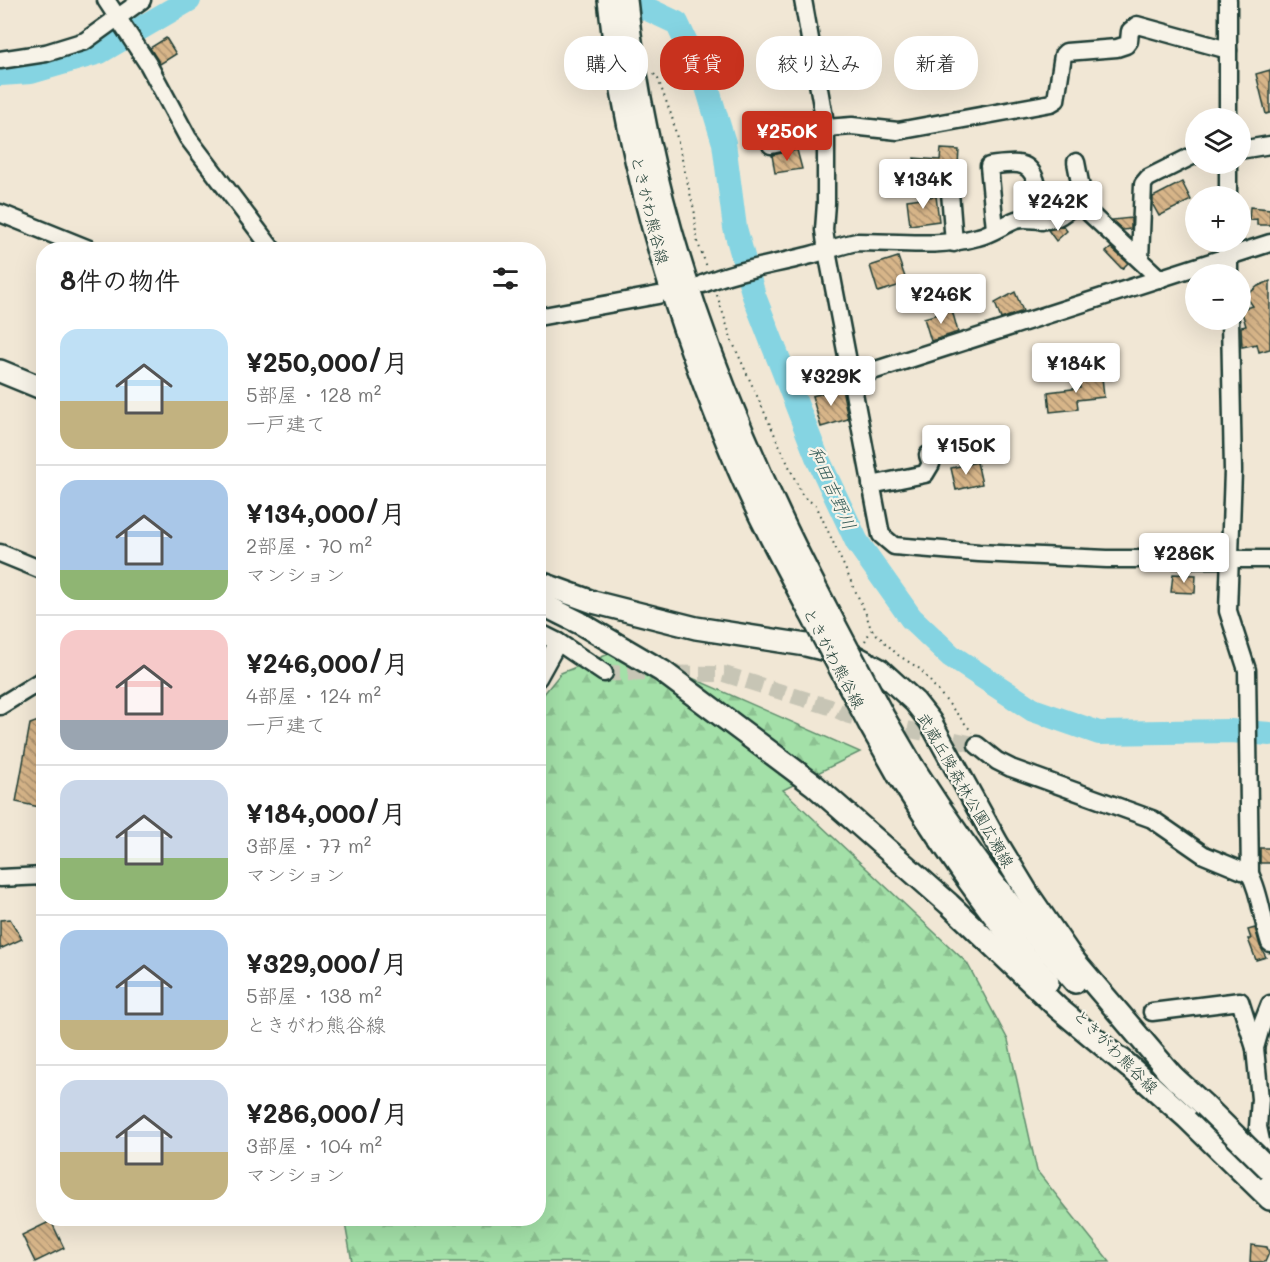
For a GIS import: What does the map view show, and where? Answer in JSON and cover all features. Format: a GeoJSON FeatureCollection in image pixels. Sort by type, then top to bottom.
{"type":"FeatureCollection","features":[{"type":"Feature","properties":{"kind":"main road","name":"ときがわ熊谷線"},"geometry":{"type":"LineString","coordinates":[[609,0],[619,36]]}},
{"type":"Feature","properties":{"kind":"main road","name":"ときがわ熊谷線"},"geometry":{"type":"LineString","coordinates":[[625,36],[626,0]]}},
{"type":"Feature","properties":{"kind":"main road","name":"ときがわ熊谷線"},"geometry":{"type":"LineString","coordinates":[[634,90],[691,299],[730,406],[817,608],[883,716],[906,771],[966,877],[1046,979],[1130,1068],[1187,1118],[1270,1199]]}},
{"type":"Feature","properties":{"kind":"main road"},"geometry":{"type":"LineString","coordinates":[[0,371],[36,386]]}},
{"type":"Feature","properties":{"kind":"main road","name":"武蔵丘陵森林公園広瀬線"},"geometry":{"type":"LineString","coordinates":[[546,585],[593,602],[696,628],[806,645],[856,657],[880,670],[915,702],[930,721],[997,843],[1060,941],[1176,1080]]}},
{"type":"Feature","properties":{"kind":"main road"},"geometry":{"type":"LineString","coordinates":[[546,606],[662,671],[814,785],[949,904],[1058,1008],[1130,1068]]}},
{"type":"Feature","properties":{"kind":"main road","name":"ときがわ熊谷線"},"geometry":{"type":"LineString","coordinates":[[906,771],[1034,936],[1111,1020],[1203,1104],[1270,1170]]}},
{"type":"Feature","properties":{"kind":"street"},"geometry":{"type":"LineString","coordinates":[[106,0],[148,64],[188,138],[267,242]]}},
{"type":"Feature","properties":{"kind":"street"},"geometry":{"type":"LineString","coordinates":[[0,60],[46,53],[85,40],[142,0]]}},
{"type":"Feature","properties":{"kind":"street"},"geometry":{"type":"LineString","coordinates":[[803,0],[825,131],[824,230],[827,251],[881,535],[894,546],[1086,558],[1270,559]]}},
{"type":"Feature","properties":{"kind":"street"},"geometry":{"type":"LineString","coordinates":[[1228,0],[1228,108]]}},
{"type":"Feature","properties":{"kind":"street"},"geometry":{"type":"LineString","coordinates":[[771,145],[852,126],[898,131],[1050,103],[1056,100],[1063,55],[1066,52],[1117,48],[1126,45],[1130,31],[1137,25],[1228,50]]}},
{"type":"Feature","properties":{"kind":"street"},"geometry":{"type":"LineString","coordinates":[[1251,148],[1270,145]]}},
{"type":"Feature","properties":{"kind":"street"},"geometry":{"type":"LineString","coordinates":[[1140,259],[1143,184],[1148,178],[1185,160]]}},
{"type":"Feature","properties":{"kind":"street"},"geometry":{"type":"LineString","coordinates":[[1076,162],[1083,198],[1080,207]]}},
{"type":"Feature","properties":{"kind":"street"},"geometry":{"type":"LineString","coordinates":[[995,229],[989,166],[1020,164],[1030,168],[1036,179],[1042,221]]}},
{"type":"Feature","properties":{"kind":"street"},"geometry":{"type":"LineString","coordinates":[[950,192],[954,243]]}},
{"type":"Feature","properties":{"kind":"street"},"geometry":{"type":"LineString","coordinates":[[712,281],[857,242],[954,243],[981,237],[1018,219],[1042,221],[1056,218],[1071,208],[1080,207],[1160,279]]}},
{"type":"Feature","properties":{"kind":"street"},"geometry":{"type":"LineString","coordinates":[[0,213],[72,242]]}},
{"type":"Feature","properties":{"kind":"street"},"geometry":{"type":"LineString","coordinates":[[1251,246],[1270,243]]}},
{"type":"Feature","properties":{"kind":"street"},"geometry":{"type":"LineString","coordinates":[[851,378],[1160,279],[1222,252]]}},
{"type":"Feature","properties":{"kind":"street"},"geometry":{"type":"LineString","coordinates":[[546,316],[658,295]]}},
{"type":"Feature","properties":{"kind":"street"},"geometry":{"type":"LineString","coordinates":[[1230,330],[1233,471],[1228,611],[1247,670],[1250,873],[1257,888],[1270,943]]}},
{"type":"Feature","properties":{"kind":"street"},"geometry":{"type":"LineString","coordinates":[[871,484],[925,474],[931,464],[928,455]]}},
{"type":"Feature","properties":{"kind":"street"},"geometry":{"type":"LineString","coordinates":[[0,553],[36,568]]}},
{"type":"Feature","properties":{"kind":"street"},"geometry":{"type":"LineString","coordinates":[[546,636],[604,673]]}},
{"type":"Feature","properties":{"kind":"street"},"geometry":{"type":"LineString","coordinates":[[546,664],[558,642]]}},
{"type":"Feature","properties":{"kind":"street"},"geometry":{"type":"LineString","coordinates":[[0,706],[36,684]]}},
{"type":"Feature","properties":{"kind":"street"},"geometry":{"type":"LineString","coordinates":[[977,746],[1011,768],[1152,819],[1204,855],[1250,873]]}},
{"type":"Feature","properties":{"kind":"street"},"geometry":{"type":"LineString","coordinates":[[0,878],[36,876]]}},
{"type":"Feature","properties":{"kind":"street"},"geometry":{"type":"LineString","coordinates":[[1152,1012],[1240,1001],[1255,1048],[1260,1099],[1258,1127],[1270,1184]]}},
{"type":"Feature","properties":{"kind":"street"},"geometry":{"type":"LineString","coordinates":[[1255,1048],[1260,1027],[1270,1004]]}},
{"type":"Feature","properties":{"kind":"path"},"geometry":{"type":"LineString","coordinates":[[652,72],[658,79],[672,117],[695,214],[696,238],[732,341],[803,497],[816,505],[871,629],[898,655],[920,669],[977,738],[977,746]]}},
{"type":"Feature","properties":{"kind":"green space"},"geometry":{"type":"Polygon","coordinates":[[[624,648],[860,752],[783,790],[967,963],[1008,1040],[1037,1171],[1110,1262],[352,1262],[345,1226],[546,1226],[546,691],[561,673],[624,648]]]}},
{"type":"Feature","properties":{"kind":"building"},"geometry":{"type":"Polygon","coordinates":[[[166,38],[176,54],[160,64],[150,48],[166,38]]]}},
{"type":"Feature","properties":{"kind":"building"},"geometry":{"type":"Polygon","coordinates":[[[1270,70],[1270,113],[1266,114],[1256,74],[1270,70]]]}},
{"type":"Feature","properties":{"kind":"building"},"geometry":{"type":"Polygon","coordinates":[[[941,149],[959,150],[957,178],[918,175],[914,158],[940,160],[941,149]]]}},
{"type":"Feature","properties":{"kind":"building"},"geometry":{"type":"Polygon","coordinates":[[[797,150],[802,169],[775,173],[772,155],[797,150]]]}},
{"type":"Feature","properties":{"kind":"building"},"geometry":{"type":"Polygon","coordinates":[[[1182,182],[1185,188],[1185,203],[1159,216],[1153,205],[1153,197],[1182,182]]]}},
{"type":"Feature","properties":{"kind":"building"},"geometry":{"type":"Polygon","coordinates":[[[936,196],[939,221],[910,225],[907,200],[936,196]]]}},
{"type":"Feature","properties":{"kind":"building"},"geometry":{"type":"Polygon","coordinates":[[[1251,207],[1270,209],[1270,225],[1257,225],[1257,219],[1251,220],[1251,207]]]}},
{"type":"Feature","properties":{"kind":"building"},"geometry":{"type":"Polygon","coordinates":[[[1131,218],[1131,229],[1123,230],[1112,220],[1131,218]]]}},
{"type":"Feature","properties":{"kind":"building"},"geometry":{"type":"Polygon","coordinates":[[[1063,226],[1067,231],[1056,241],[1048,230],[1063,226]]]}},
{"type":"Feature","properties":{"kind":"building"},"geometry":{"type":"Polygon","coordinates":[[[1111,248],[1128,263],[1122,269],[1106,252],[1111,248]]]}},
{"type":"Feature","properties":{"kind":"building"},"geometry":{"type":"Polygon","coordinates":[[[898,257],[907,283],[878,292],[870,266],[898,257]]]}},
{"type":"Feature","properties":{"kind":"building"},"geometry":{"type":"Polygon","coordinates":[[[1270,281],[1270,349],[1259,352],[1257,344],[1242,347],[1241,330],[1251,330],[1251,306],[1253,306],[1251,292],[1270,281]]]}},
{"type":"Feature","properties":{"kind":"building"},"geometry":{"type":"Polygon","coordinates":[[[1015,292],[1023,311],[1001,319],[995,303],[1015,292]]]}},
{"type":"Feature","properties":{"kind":"building"},"geometry":{"type":"Polygon","coordinates":[[[952,310],[958,332],[931,341],[924,318],[952,310]]]}},
{"type":"Feature","properties":{"kind":"building"},"geometry":{"type":"Polygon","coordinates":[[[1102,376],[1104,397],[1077,400],[1078,409],[1050,412],[1048,392],[1080,388],[1079,378],[1102,376]]]}},
{"type":"Feature","properties":{"kind":"building"},"geometry":{"type":"Polygon","coordinates":[[[842,388],[848,419],[821,427],[812,396],[842,388]]]}},
{"type":"Feature","properties":{"kind":"building"},"geometry":{"type":"Polygon","coordinates":[[[977,462],[982,484],[956,490],[951,468],[977,462]]]}},
{"type":"Feature","properties":{"kind":"building"},"geometry":{"type":"Polygon","coordinates":[[[1173,574],[1196,575],[1195,593],[1171,592],[1173,574]]]}},
{"type":"Feature","properties":{"kind":"building"},"geometry":{"type":"Polygon","coordinates":[[[36,722],[36,806],[16,802],[30,724],[36,722]]]}},
{"type":"Feature","properties":{"kind":"building"},"geometry":{"type":"Polygon","coordinates":[[[1260,848],[1270,848],[1270,863],[1260,863],[1260,848]]]}},
{"type":"Feature","properties":{"kind":"building"},"geometry":{"type":"Polygon","coordinates":[[[10,919],[22,939],[0,949],[0,920],[10,919]]]}},
{"type":"Feature","properties":{"kind":"building"},"geometry":{"type":"Polygon","coordinates":[[[1255,928],[1266,957],[1256,960],[1248,939],[1251,939],[1248,930],[1255,928]]]}},
{"type":"Feature","properties":{"kind":"building"},"geometry":{"type":"Polygon","coordinates":[[[41,1226],[53,1226],[64,1248],[35,1262],[22,1235],[41,1226]]]}},
{"type":"Feature","properties":{"kind":"building"},"geometry":{"type":"Polygon","coordinates":[[[1251,1245],[1267,1247],[1269,1253],[1265,1262],[1250,1262],[1251,1245]]]}},
{"type":"Feature","properties":{"kind":"waterway","name":"和田吉野川"},"geometry":{"type":"LineString","coordinates":[[0,74],[31,72],[100,52],[189,0]]}},
{"type":"Feature","properties":{"kind":"waterway","name":"和田吉野川"},"geometry":{"type":"LineString","coordinates":[[628,0],[677,23],[707,87],[724,143],[735,228],[754,296],[817,457],[857,542],[911,618],[951,656],[1033,710],[1099,733],[1230,731],[1270,734]]}},
{"type":"Feature","properties":{"kind":"tunnel"},"geometry":{"type":"LineString","coordinates":[[604,673],[724,674],[830,707],[849,716],[977,745]]}}]}
